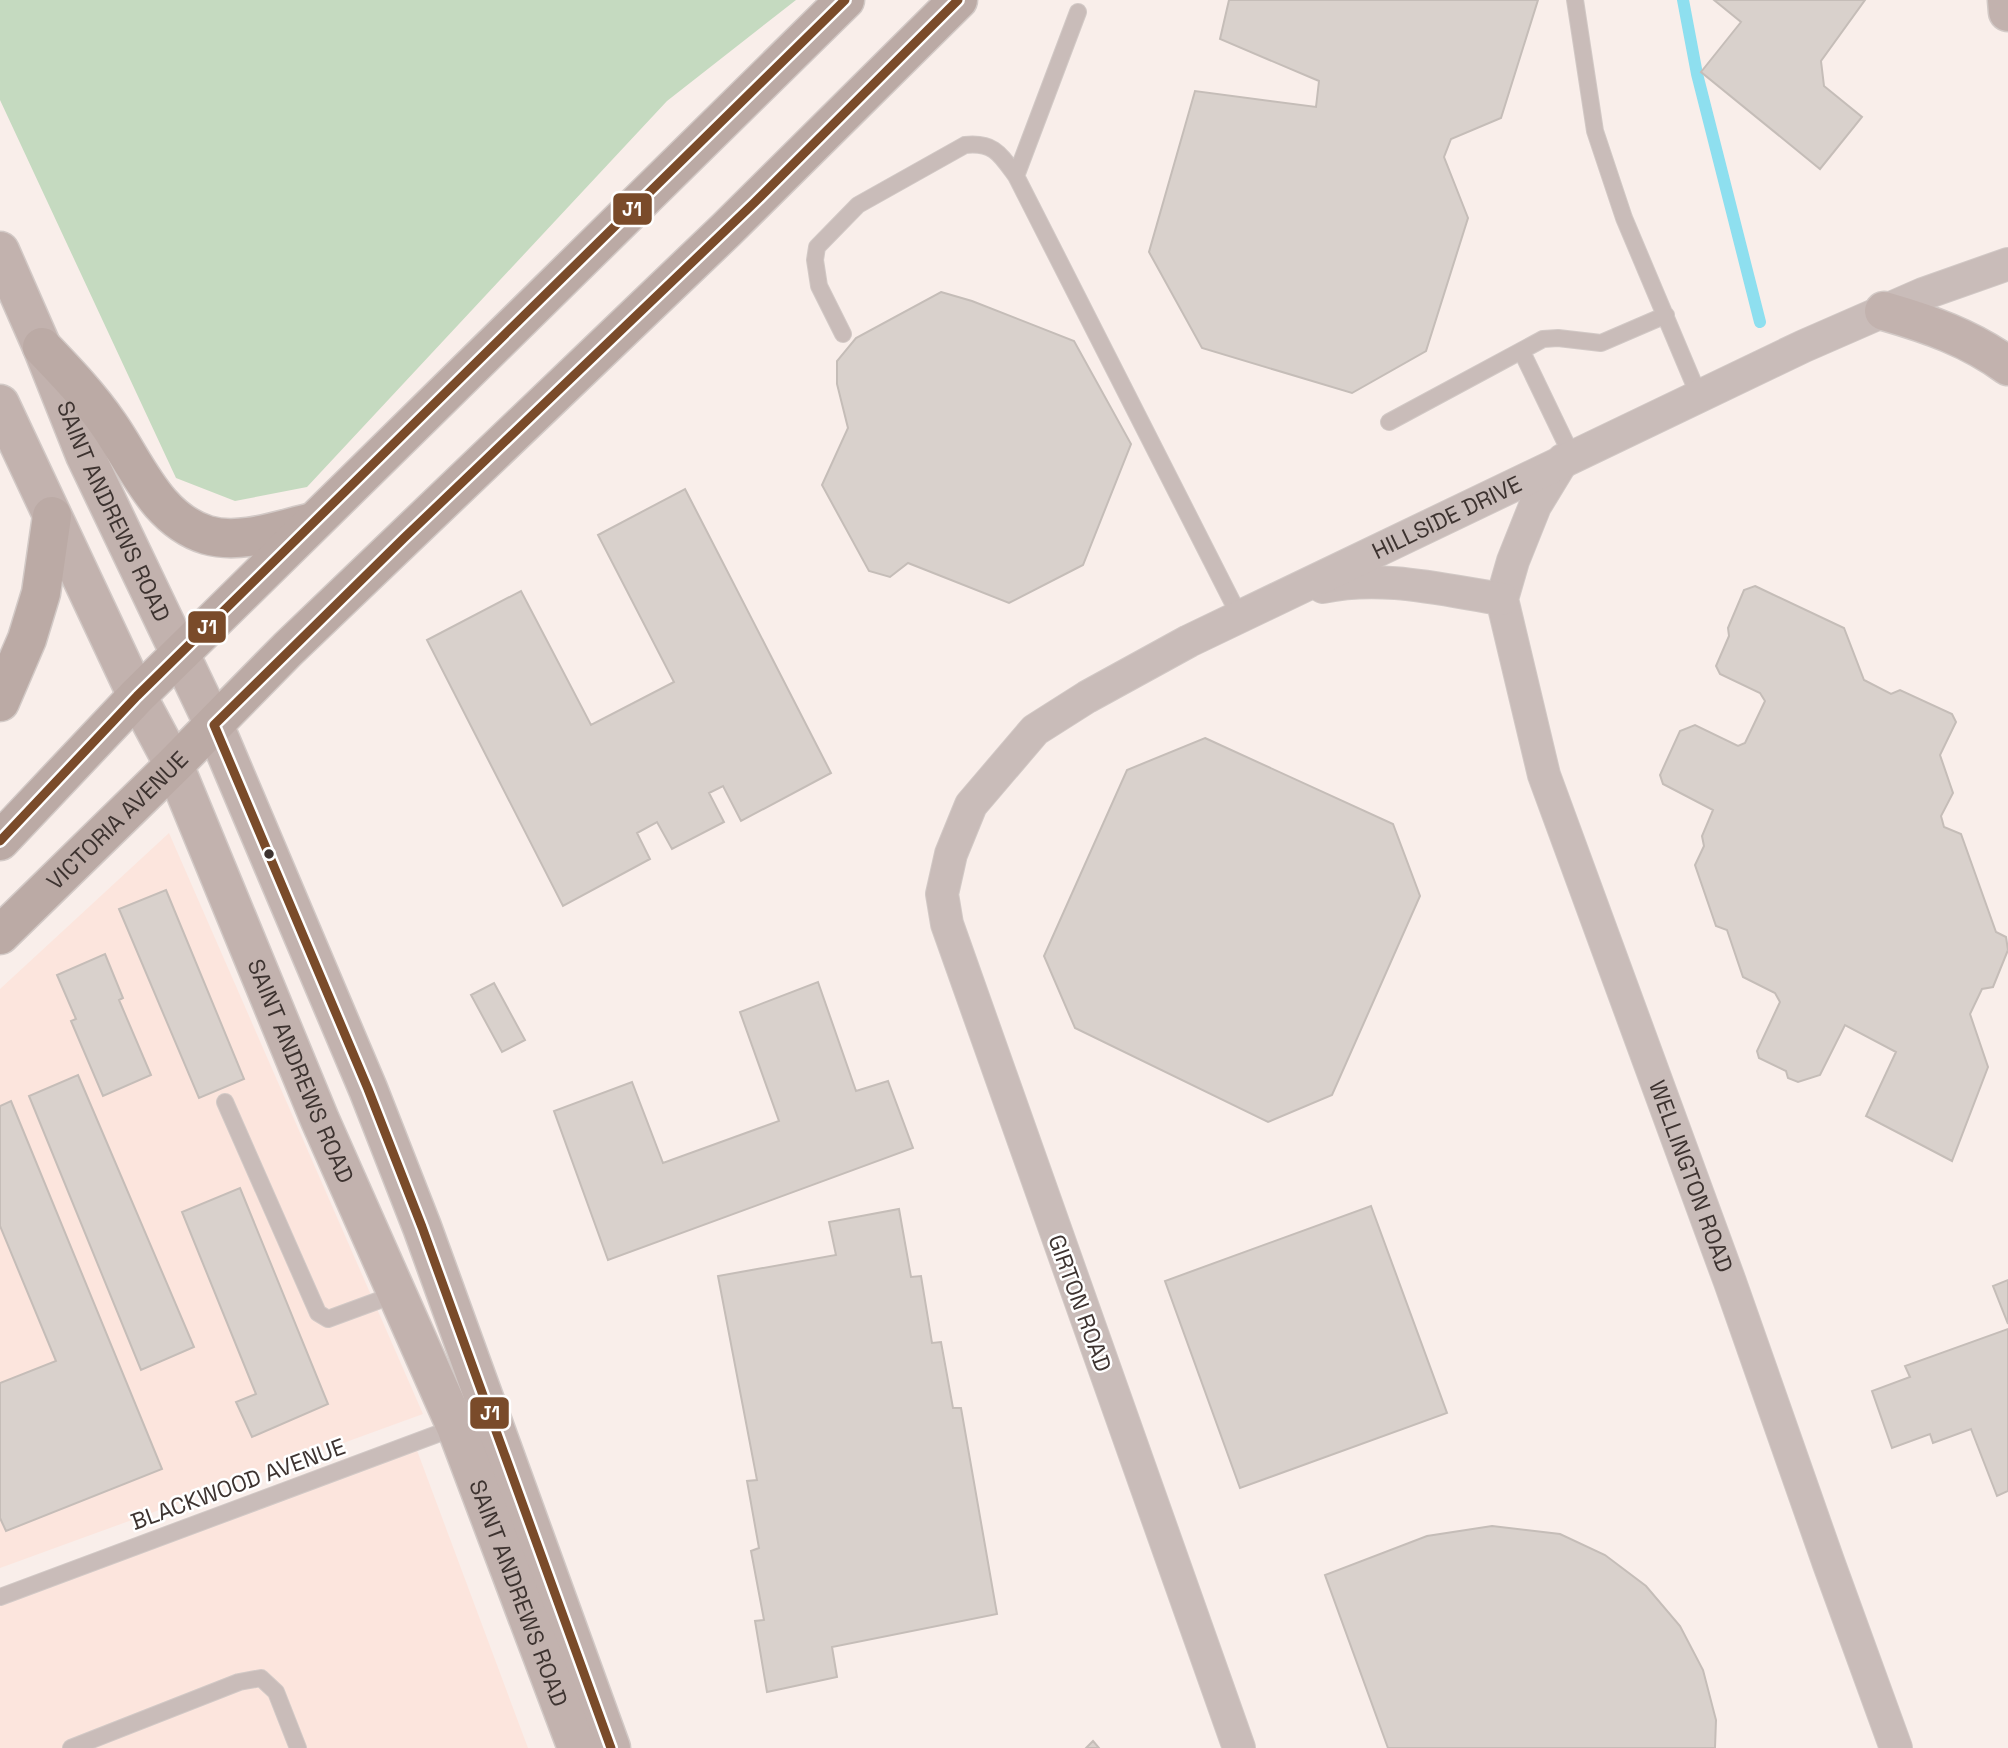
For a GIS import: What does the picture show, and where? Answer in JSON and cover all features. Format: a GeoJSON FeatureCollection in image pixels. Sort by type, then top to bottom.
{"type":"FeatureCollection","features":[{"type":"Feature","properties":{"kind":"main road"},"geometry":{"type":"LineString","coordinates":[[0,841],[137,696],[845,0]]}},
{"type":"Feature","properties":{"kind":"main road","name":"VICTORIA AVENUE"},"geometry":{"type":"LineString","coordinates":[[0,935],[298,639],[726,230],[958,0]]}},
{"type":"Feature","properties":{"kind":"main road"},"geometry":{"type":"LineString","coordinates":[[2007,0],[2008,12]]}},
{"type":"Feature","properties":{"kind":"main road","name":"SAINT ANDREWS ROAD"},"geometry":{"type":"LineString","coordinates":[[0,251],[85,455],[214,724],[368,1088],[576,1748]]}},
{"type":"Feature","properties":{"kind":"main road"},"geometry":{"type":"LineString","coordinates":[[1884,311],[1946,330],[2008,366]]}},
{"type":"Feature","properties":{"kind":"main road"},"geometry":{"type":"LineString","coordinates":[[42,347],[81,388],[109,425],[155,498],[182,522],[207,535],[248,537],[313,522]]}},
{"type":"Feature","properties":{"kind":"main road","name":"SAINT ANDREWS ROAD"},"geometry":{"type":"LineString","coordinates":[[0,404],[137,696],[174,765],[320,1120],[396,1294],[472,1418],[611,1748]]}},
{"type":"Feature","properties":{"kind":"main road"},"geometry":{"type":"LineString","coordinates":[[0,702],[27,639],[41,593],[52,516]]}},
{"type":"Feature","properties":{"kind":"street","name":"HILLSIDE DRIVE"},"geometry":{"type":"LineString","coordinates":[[951,854],[971,805],[1035,730],[1099,691],[1189,641],[1699,396],[1923,294],[2008,264]]}},
{"type":"Feature","properties":{"kind":"street","name":"WELLINGTON ROAD"},"geometry":{"type":"LineString","coordinates":[[1568,458],[1535,506],[1513,561],[1502,599],[1544,775],[1730,1282],[1896,1748]]}},
{"type":"Feature","properties":{"kind":"street"},"geometry":{"type":"LineString","coordinates":[[1275,600],[1326,586],[1365,581],[1410,584],[1502,599]]}},
{"type":"Feature","properties":{"kind":"street","name":"GIRTON ROAD"},"geometry":{"type":"LineString","coordinates":[[951,854],[942,894],[947,924],[1239,1748]]}},
{"type":"Feature","properties":{"kind":"lane"},"geometry":{"type":"LineString","coordinates":[[1576,0],[1595,131],[1624,218],[1699,396]]}},
{"type":"Feature","properties":{"kind":"lane"},"geometry":{"type":"LineString","coordinates":[[1016,176],[1079,12]]}},
{"type":"Feature","properties":{"kind":"lane"},"geometry":{"type":"LineString","coordinates":[[843,334],[820,286],[815,260],[817,247],[858,205],[965,145],[982,143],[1000,154],[1016,176],[1240,617]]}},
{"type":"Feature","properties":{"kind":"lane"},"geometry":{"type":"LineString","coordinates":[[1389,422],[1543,339],[1601,342],[1665,316]]}},
{"type":"Feature","properties":{"kind":"lane"},"geometry":{"type":"LineString","coordinates":[[1522,352],[1568,458]]}},
{"type":"Feature","properties":{"kind":"lane"},"geometry":{"type":"LineString","coordinates":[[225,1102],[318,1313],[328,1319],[396,1294]]}},
{"type":"Feature","properties":{"kind":"lane","name":"BLACKWOOD AVENUE"},"geometry":{"type":"LineString","coordinates":[[0,1597],[472,1418]]}},
{"type":"Feature","properties":{"kind":"lane"},"geometry":{"type":"LineString","coordinates":[[71,1748],[239,1682],[261,1678],[276,1692],[298,1748]]}},
{"type":"Feature","properties":{"kind":"shaded area"},"geometry":{"type":"Polygon","coordinates":[[[169,833],[423,1414],[0,1568],[0,989],[169,833]]]}},
{"type":"Feature","properties":{"kind":"shaded area"},"geometry":{"type":"Polygon","coordinates":[[[412,1437],[528,1748],[0,1748],[0,1592],[412,1437]]]}},
{"type":"Feature","properties":{"kind":"green space"},"geometry":{"type":"Polygon","coordinates":[[[0,0],[796,0],[667,101],[307,487],[235,501],[176,478],[0,100],[0,0]]]}},
{"type":"Feature","properties":{"kind":"building"},"geometry":{"type":"Polygon","coordinates":[[[1229,0],[1538,0],[1501,118],[1451,139],[1444,157],[1468,218],[1426,351],[1352,393],[1202,348],[1149,252],[1195,91],[1316,107],[1319,81],[1220,39],[1229,0]]]}},
{"type":"Feature","properties":{"kind":"building"},"geometry":{"type":"Polygon","coordinates":[[[1714,0],[1865,0],[1821,61],[1824,86],[1862,117],[1820,169],[1701,72],[1741,22],[1714,0]]]}},
{"type":"Feature","properties":{"kind":"building"},"geometry":{"type":"Polygon","coordinates":[[[941,292],[972,301],[1074,341],[1131,444],[1083,565],[1009,603],[908,563],[890,577],[869,571],[822,485],[848,428],[837,384],[837,361],[856,338],[941,292]]]}},
{"type":"Feature","properties":{"kind":"building"},"geometry":{"type":"Polygon","coordinates":[[[685,489],[831,773],[741,821],[723,786],[709,793],[724,822],[672,849],[657,822],[637,833],[650,859],[563,906],[427,640],[521,591],[591,725],[674,682],[598,535],[685,489]]]}},
{"type":"Feature","properties":{"kind":"building"},"geometry":{"type":"Polygon","coordinates":[[[1755,586],[1844,628],[1864,680],[1891,694],[1900,690],[1952,714],[1956,722],[1940,755],[1953,793],[1941,816],[1944,827],[1961,834],[1996,932],[2006,937],[2008,950],[1993,987],[1982,989],[1970,1014],[1988,1067],[1952,1161],[1866,1116],[1896,1052],[1845,1025],[1820,1075],[1798,1082],[1788,1078],[1786,1071],[1759,1058],[1757,1051],[1780,1002],[1775,993],[1743,977],[1727,930],[1716,926],[1695,865],[1704,846],[1702,836],[1713,810],[1663,784],[1660,775],[1680,731],[1695,725],[1738,746],[1745,743],[1765,701],[1760,693],[1720,674],[1716,666],[1744,590],[1755,586]]]}},
{"type":"Feature","properties":{"kind":"building"},"geometry":{"type":"Polygon","coordinates":[[[1205,738],[1393,824],[1420,896],[1332,1095],[1268,1122],[1075,1028],[1044,956],[1127,770],[1205,738]]]}},
{"type":"Feature","properties":{"kind":"building"},"geometry":{"type":"Polygon","coordinates":[[[166,890],[244,1079],[199,1098],[119,909],[166,890]]]}},
{"type":"Feature","properties":{"kind":"building"},"geometry":{"type":"Polygon","coordinates":[[[105,954],[123,998],[119,1000],[151,1075],[103,1096],[71,1021],[76,1019],[57,975],[105,954]]]}},
{"type":"Feature","properties":{"kind":"building"},"geometry":{"type":"Polygon","coordinates":[[[818,982],[856,1091],[888,1081],[913,1148],[608,1260],[554,1111],[632,1082],[663,1163],[779,1121],[740,1012],[818,982]]]}},
{"type":"Feature","properties":{"kind":"building"},"geometry":{"type":"Polygon","coordinates":[[[494,983],[525,1040],[502,1052],[471,995],[494,983]]]}},
{"type":"Feature","properties":{"kind":"building"},"geometry":{"type":"Polygon","coordinates":[[[78,1075],[194,1347],[141,1370],[29,1096],[78,1075]]]}},
{"type":"Feature","properties":{"kind":"building"},"geometry":{"type":"Polygon","coordinates":[[[11,1101],[162,1469],[6,1531],[0,1518],[0,1383],[56,1361],[0,1226],[0,1106],[11,1101]]]}},
{"type":"Feature","properties":{"kind":"building"},"geometry":{"type":"Polygon","coordinates":[[[240,1188],[328,1404],[252,1437],[236,1402],[256,1394],[182,1212],[240,1188]]]}},
{"type":"Feature","properties":{"kind":"building"},"geometry":{"type":"Polygon","coordinates":[[[1371,1206],[1447,1413],[1240,1488],[1165,1281],[1371,1206]]]}},
{"type":"Feature","properties":{"kind":"building"},"geometry":{"type":"Polygon","coordinates":[[[899,1209],[911,1277],[921,1276],[932,1343],[941,1342],[953,1408],[961,1408],[997,1614],[832,1647],[837,1677],[767,1692],[755,1621],[764,1620],[751,1551],[759,1548],[747,1481],[757,1480],[718,1276],[836,1255],[829,1222],[899,1209]]]}},
{"type":"Feature","properties":{"kind":"building"},"geometry":{"type":"Polygon","coordinates":[[[2008,1280],[2008,1324],[1993,1286],[2008,1280]]]}},
{"type":"Feature","properties":{"kind":"building"},"geometry":{"type":"Polygon","coordinates":[[[2008,1329],[2008,1491],[1997,1496],[1971,1429],[1933,1443],[1930,1434],[1892,1448],[1872,1391],[1910,1377],[1905,1366],[2008,1329]]]}},
{"type":"Feature","properties":{"kind":"building"},"geometry":{"type":"Polygon","coordinates":[[[1492,1526],[1560,1534],[1605,1555],[1646,1586],[1680,1626],[1703,1670],[1716,1720],[1715,1748],[1388,1748],[1325,1575],[1427,1536],[1492,1526]]]}},
{"type":"Feature","properties":{"kind":"building"},"geometry":{"type":"Polygon","coordinates":[[[1093,1741],[1099,1748],[1086,1748],[1093,1741]]]}},
{"type":"Feature","properties":{"kind":"waterway"},"geometry":{"type":"LineString","coordinates":[[1683,0],[1697,74],[1760,322]]}},
{"type":"Feature","properties":{"kind":"transit line","name":"J1"},"geometry":{"type":"LineString","coordinates":[[0,841],[137,696],[845,0]]}},
{"type":"Feature","properties":{"kind":"transit line","name":"J1"},"geometry":{"type":"LineString","coordinates":[[611,1748],[422,1227],[368,1089],[214,725],[404,538],[754,203],[958,0]]}}]}
